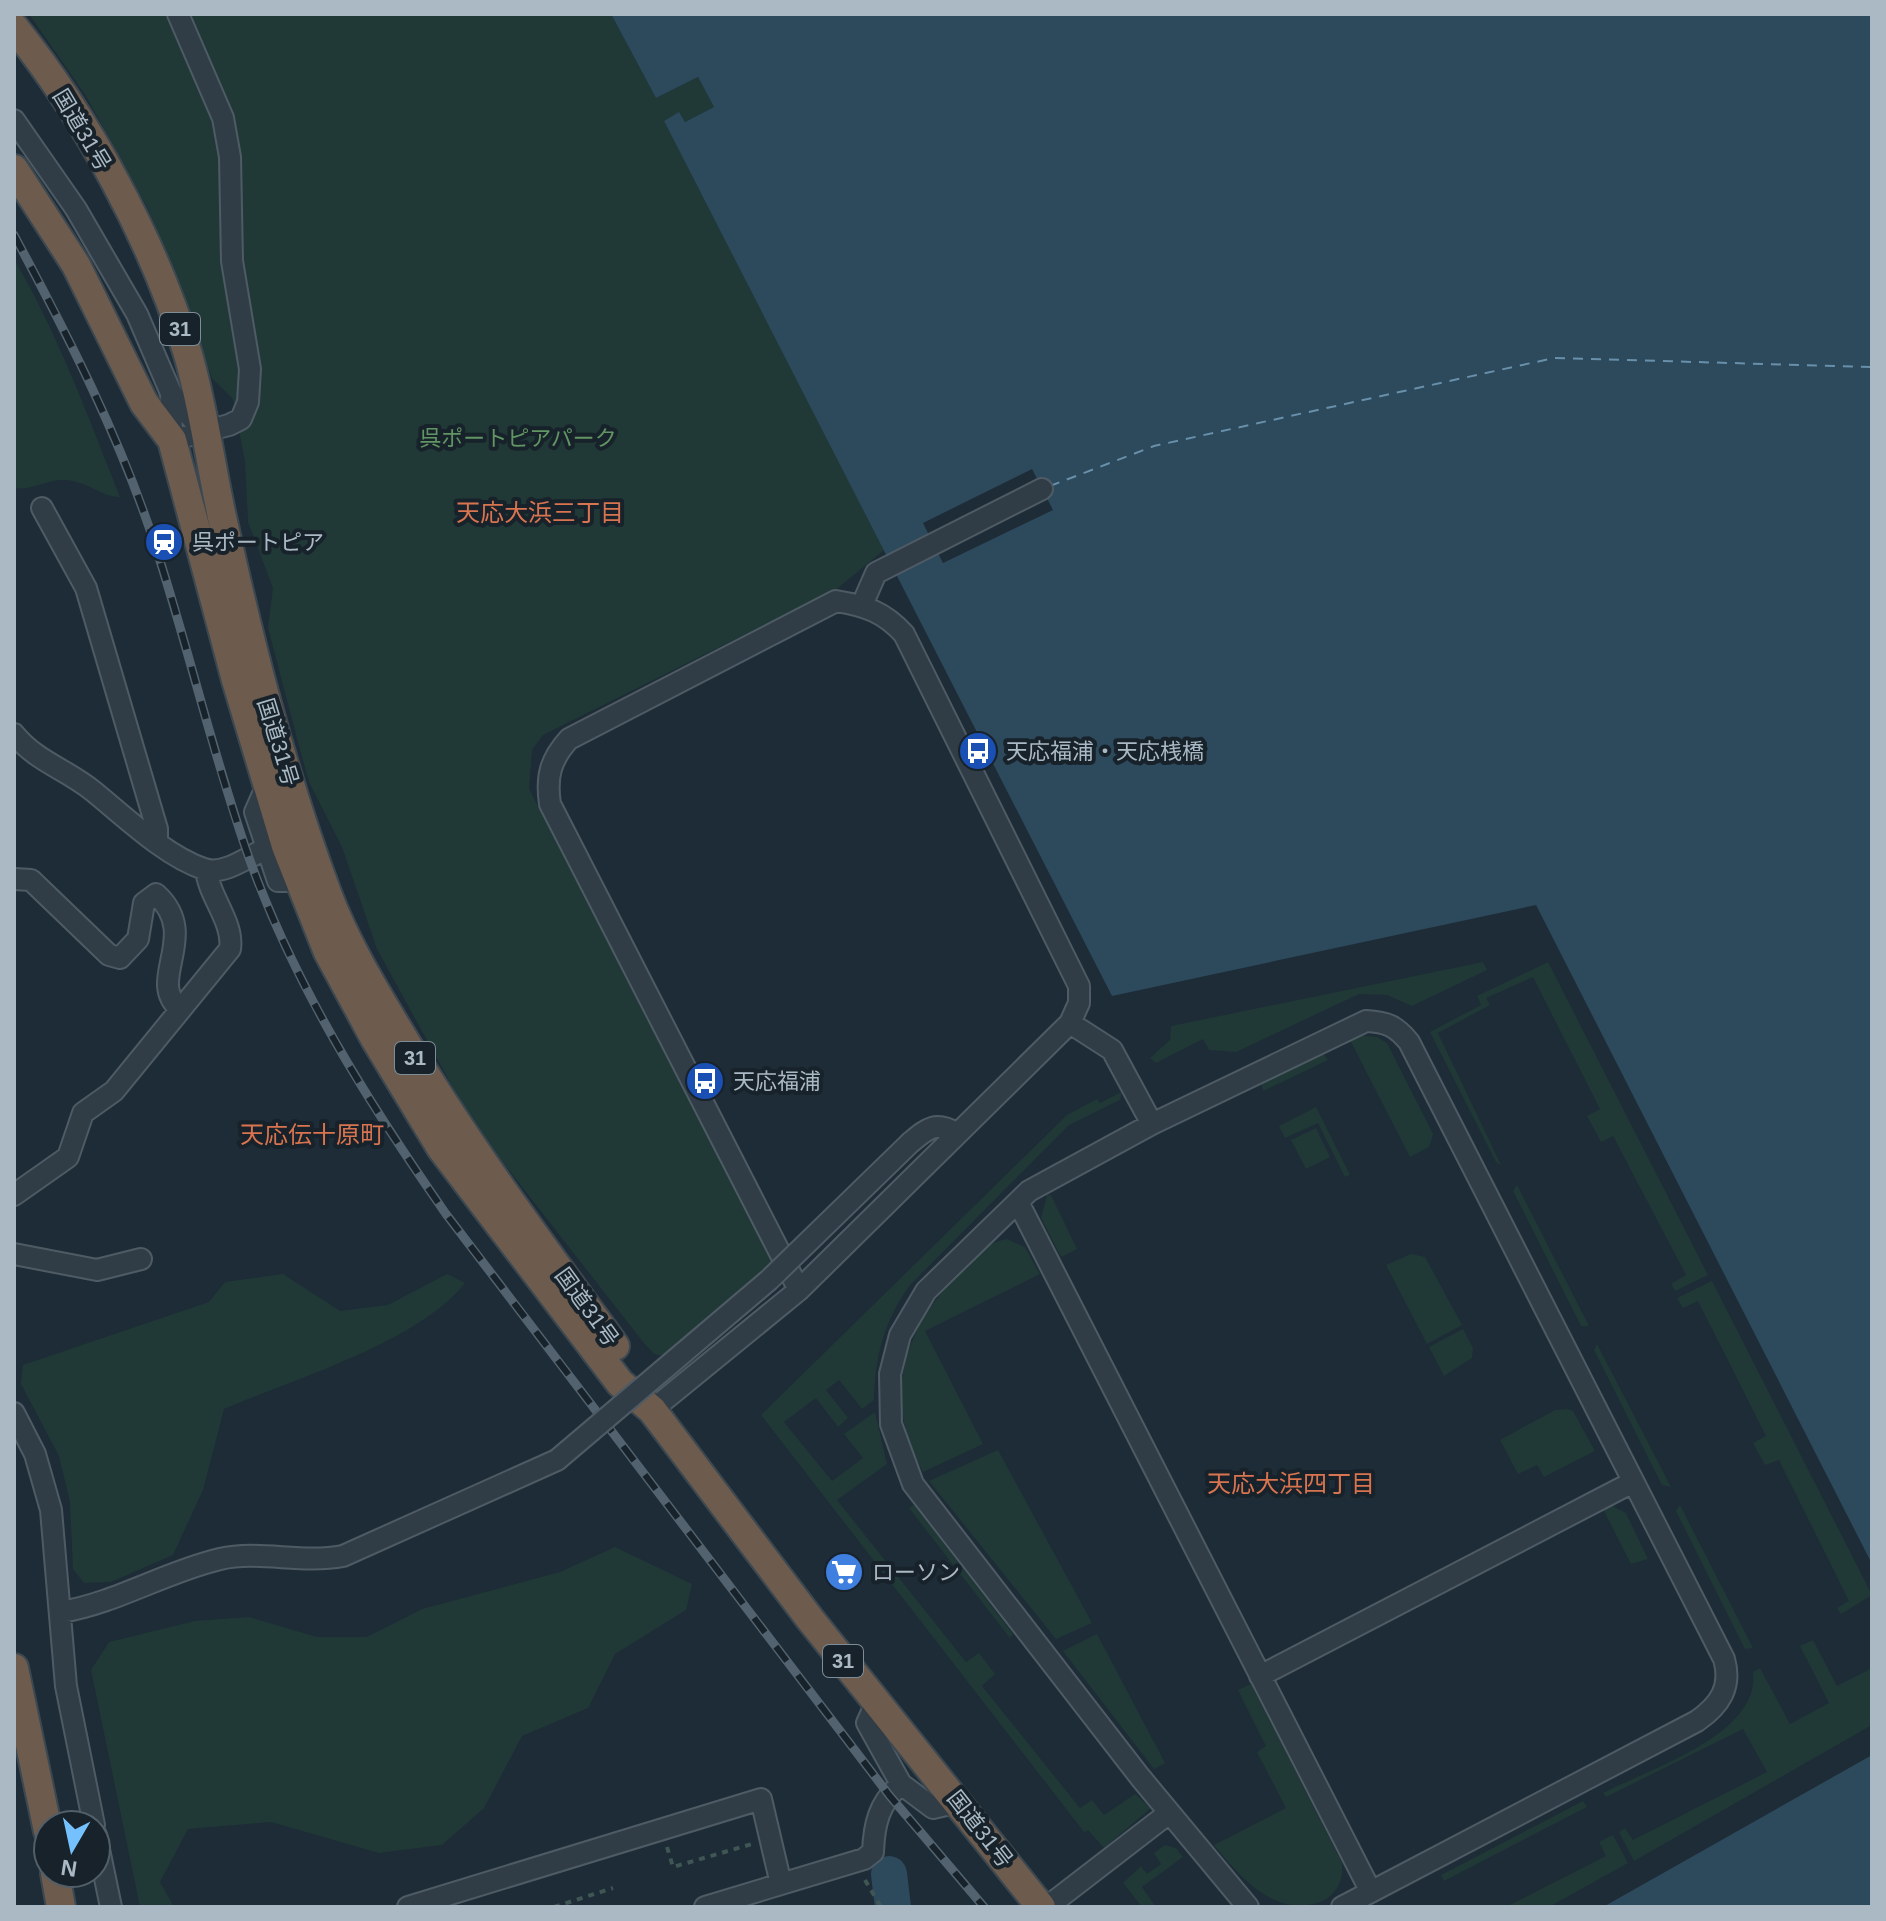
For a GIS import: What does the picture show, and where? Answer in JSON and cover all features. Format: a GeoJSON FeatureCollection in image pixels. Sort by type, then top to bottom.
{"type":"FeatureCollection","features":[{"type":"Feature","properties":{"kind":"highway","name":"国道31号"},"geometry":{"type":"LineString","coordinates":[[14,27],[70,105],[131,216],[168,294],[197,385],[203,432],[255,666],[328,896],[376,992],[459,1131],[634,1372],[652,1410],[876,1703],[1044,1907]]}},
{"type":"Feature","properties":{"kind":"highway","name":"国道31号"},"geometry":{"type":"LineString","coordinates":[[14,169],[76,265],[144,403],[172,440],[267,785],[328,952],[375,1039],[441,1148],[620,1383],[652,1410]]}},
{"type":"Feature","properties":{"kind":"highway"},"geometry":{"type":"LineString","coordinates":[[14,1668],[43,1809]]}},
{"type":"Feature","properties":{"kind":"street"},"geometry":{"type":"LineString","coordinates":[[171,393],[172,440],[241,419],[248,402],[250,369],[232,261],[230,157],[223,118],[178,14]]}},
{"type":"Feature","properties":{"kind":"street"},"geometry":{"type":"LineString","coordinates":[[14,120],[76,209],[137,314],[171,393],[203,432]]}},
{"type":"Feature","properties":{"kind":"street"},"geometry":{"type":"LineString","coordinates":[[862,605],[876,573],[1042,489]]}},
{"type":"Feature","properties":{"kind":"street"},"geometry":{"type":"LineString","coordinates":[[42,508],[86,588],[157,829],[157,841]]}},
{"type":"Feature","properties":{"kind":"street"},"geometry":{"type":"LineString","coordinates":[[652,1410],[799,1290],[1070,1023],[1079,1003],[1079,986],[911,648],[887,615],[862,605],[836,601],[569,739],[553,756],[547,783],[550,804],[799,1290]]}},
{"type":"Feature","properties":{"kind":"street"},"geometry":{"type":"LineString","coordinates":[[14,734],[31,754],[65,771],[133,827],[206,870],[229,867],[267,848]]}},
{"type":"Feature","properties":{"kind":"street"},"geometry":{"type":"LineString","coordinates":[[267,785],[255,812],[278,881],[300,881]]}},
{"type":"Feature","properties":{"kind":"street"},"geometry":{"type":"LineString","coordinates":[[14,1195],[68,1157],[83,1113],[114,1091],[230,949],[232,936],[207,881],[206,870]]}},
{"type":"Feature","properties":{"kind":"street"},"geometry":{"type":"LineString","coordinates":[[14,879],[31,880],[109,955],[120,958],[138,939],[144,903],[156,894],[167,904],[176,936],[165,988],[169,1000],[180,1009]]}},
{"type":"Feature","properties":{"kind":"street"},"geometry":{"type":"LineString","coordinates":[[1248,1907],[1169,1813],[913,1484],[891,1424],[890,1374],[900,1335],[926,1291],[1029,1191],[1152,1124],[1366,1021],[1384,1022],[1398,1029],[1409,1042],[1724,1659],[1727,1685],[1720,1702],[1697,1721],[1342,1907]]}},
{"type":"Feature","properties":{"kind":"street"},"geometry":{"type":"LineString","coordinates":[[1070,1023],[1112,1050],[1152,1124]]}},
{"type":"Feature","properties":{"kind":"street"},"geometry":{"type":"LineString","coordinates":[[61,1612],[88,1607],[216,1560],[245,1554],[315,1561],[343,1556],[557,1460],[769,1280],[929,1127],[943,1125],[956,1133]]}},
{"type":"Feature","properties":{"kind":"street"},"geometry":{"type":"LineString","coordinates":[[1018,1202],[1371,1892]]}},
{"type":"Feature","properties":{"kind":"street"},"geometry":{"type":"LineString","coordinates":[[14,1254],[97,1270],[141,1259]]}},
{"type":"Feature","properties":{"kind":"street"},"geometry":{"type":"LineString","coordinates":[[14,1413],[35,1454],[51,1510],[66,1686],[91,1809]]}},
{"type":"Feature","properties":{"kind":"street"},"geometry":{"type":"LineString","coordinates":[[1260,1676],[1633,1482]]}},
{"type":"Feature","properties":{"kind":"street"},"geometry":{"type":"LineString","coordinates":[[876,1703],[867,1723],[901,1784],[933,1808],[959,1802]]}},
{"type":"Feature","properties":{"kind":"street"},"geometry":{"type":"LineString","coordinates":[[705,1907],[746,1901],[781,1884],[851,1863],[873,1852],[877,1816],[889,1795],[901,1784]]}},
{"type":"Feature","properties":{"kind":"street"},"geometry":{"type":"LineString","coordinates":[[408,1907],[464,1899],[761,1799],[781,1884]]}},
{"type":"Feature","properties":{"kind":"street"},"geometry":{"type":"LineString","coordinates":[[1044,1907],[1169,1813]]}},
{"type":"Feature","properties":{"kind":"path"},"geometry":{"type":"LineString","coordinates":[[662,1830],[673,1867],[770,1839]]}},
{"type":"Feature","properties":{"kind":"path"},"geometry":{"type":"LineString","coordinates":[[851,1863],[878,1896],[881,1907]]}},
{"type":"Feature","properties":{"kind":"path"},"geometry":{"type":"LineString","coordinates":[[554,1907],[613,1888]]}},
{"type":"Feature","properties":{"kind":"path"},"geometry":{"type":"LineString","coordinates":[[581,1898],[583,1907]]}},
{"type":"Feature","properties":{"kind":"green space","name":"呉ポートピアパーク"},"geometry":{"type":"Polygon","coordinates":[[[29,14],[611,14],[656,98],[698,77],[714,107],[685,122],[679,113],[664,121],[884,550],[838,588],[543,735],[532,750],[529,789],[772,1256],[771,1272],[669,1357],[654,1354],[643,1342],[473,1124],[377,949],[342,847],[309,782],[268,628],[273,588],[248,522],[245,462],[233,399],[212,378],[181,286],[147,207],[86,96],[29,14]]]}},
{"type":"Feature","properties":{"kind":"green space"},"geometry":{"type":"Polygon","coordinates":[[[14,259],[58,346],[120,497],[65,480],[14,488],[14,259]]]}},
{"type":"Feature","properties":{"kind":"green space"},"geometry":{"type":"Polygon","coordinates":[[[1483,962],[1487,970],[1412,1006],[1387,995],[1359,994],[1236,1052],[1209,1050],[1203,1039],[1156,1063],[1150,1058],[1170,1040],[1171,1026],[1483,962]]]}},
{"type":"Feature","properties":{"kind":"green space"},"geometry":{"type":"Polygon","coordinates":[[[1548,962],[1708,1275],[1675,1291],[1671,1284],[1686,1275],[1613,1136],[1601,1142],[1587,1116],[1600,1109],[1533,977],[1486,998],[1490,1005],[1438,1033],[1501,1165],[1496,1162],[1430,1032],[1481,1005],[1477,996],[1548,962]]]}},
{"type":"Feature","properties":{"kind":"green space"},"geometry":{"type":"Polygon","coordinates":[[[1359,1035],[1377,1037],[1387,1043],[1433,1134],[1429,1147],[1410,1157],[1349,1038],[1359,1035]]]}},
{"type":"Feature","properties":{"kind":"green space"},"geometry":{"type":"Polygon","coordinates":[[[1322,1052],[1328,1060],[1263,1091],[1261,1082],[1322,1052]]]}},
{"type":"Feature","properties":{"kind":"green space"},"geometry":{"type":"Polygon","coordinates":[[[1122,1092],[1120,1100],[1069,1125],[910,1285],[887,1326],[876,1369],[874,1400],[862,1409],[839,1380],[826,1390],[848,1418],[838,1427],[816,1398],[784,1422],[832,1481],[863,1458],[844,1434],[875,1412],[887,1464],[837,1500],[966,1662],[979,1653],[995,1674],[982,1686],[1080,1808],[1092,1800],[1104,1815],[1135,1794],[1151,1808],[1104,1848],[1088,1830],[1084,1832],[761,1415],[1067,1115],[1097,1099],[1100,1103],[1122,1092]]]}},
{"type":"Feature","properties":{"kind":"green space"},"geometry":{"type":"Polygon","coordinates":[[[1316,1107],[1350,1175],[1345,1177],[1318,1123],[1285,1138],[1279,1126],[1316,1107]]]}},
{"type":"Feature","properties":{"kind":"green space"},"geometry":{"type":"Polygon","coordinates":[[[1316,1128],[1330,1157],[1306,1169],[1291,1140],[1316,1128]]]}},
{"type":"Feature","properties":{"kind":"green space"},"geometry":{"type":"Polygon","coordinates":[[[1517,1185],[1589,1326],[1581,1326],[1513,1191],[1517,1185]]]}},
{"type":"Feature","properties":{"kind":"green space"},"geometry":{"type":"Polygon","coordinates":[[[1047,1195],[1051,1195],[1077,1249],[1061,1257],[1041,1218],[1047,1195]]]}},
{"type":"Feature","properties":{"kind":"green space"},"geometry":{"type":"Polygon","coordinates":[[[1007,1239],[1025,1247],[1040,1274],[925,1331],[983,1444],[923,1472],[910,1445],[903,1418],[901,1393],[904,1367],[912,1343],[923,1319],[958,1274],[985,1248],[1007,1239]]]}},
{"type":"Feature","properties":{"kind":"green space"},"geometry":{"type":"Polygon","coordinates":[[[1411,1254],[1425,1257],[1462,1325],[1427,1344],[1386,1265],[1411,1254]]]}},
{"type":"Feature","properties":{"kind":"green space"},"geometry":{"type":"Polygon","coordinates":[[[283,1274],[340,1311],[388,1305],[447,1274],[465,1283],[444,1304],[387,1341],[319,1372],[224,1409],[203,1490],[173,1555],[111,1582],[84,1583],[73,1569],[70,1502],[59,1456],[21,1384],[23,1365],[209,1302],[225,1282],[283,1274]]]}},
{"type":"Feature","properties":{"kind":"green space"},"geometry":{"type":"Polygon","coordinates":[[[1712,1281],[1872,1595],[1841,1614],[1837,1608],[1849,1601],[1779,1460],[1765,1465],[1753,1443],[1766,1436],[1698,1301],[1683,1308],[1677,1298],[1712,1281]]]}},
{"type":"Feature","properties":{"kind":"green space"},"geometry":{"type":"Polygon","coordinates":[[[1463,1329],[1473,1348],[1472,1358],[1444,1376],[1429,1347],[1463,1329]]]}},
{"type":"Feature","properties":{"kind":"green space"},"geometry":{"type":"Polygon","coordinates":[[[1597,1344],[1671,1487],[1662,1485],[1594,1350],[1597,1344]]]}},
{"type":"Feature","properties":{"kind":"green space"},"geometry":{"type":"Polygon","coordinates":[[[1555,1410],[1573,1411],[1595,1451],[1544,1477],[1537,1465],[1518,1474],[1500,1440],[1555,1410]]]}},
{"type":"Feature","properties":{"kind":"green space"},"geometry":{"type":"Polygon","coordinates":[[[998,1450],[1092,1623],[1056,1639],[929,1481],[998,1450]]]}},
{"type":"Feature","properties":{"kind":"green space"},"geometry":{"type":"Polygon","coordinates":[[[914,1505],[1013,1634],[1010,1638],[909,1508],[914,1505]]]}},
{"type":"Feature","properties":{"kind":"green space"},"geometry":{"type":"Polygon","coordinates":[[[1680,1505],[1753,1648],[1745,1649],[1676,1511],[1680,1505]]]}},
{"type":"Feature","properties":{"kind":"green space"},"geometry":{"type":"Polygon","coordinates":[[[1612,1506],[1626,1513],[1648,1559],[1631,1564],[1603,1509],[1612,1506]]]}},
{"type":"Feature","properties":{"kind":"green space"},"geometry":{"type":"Polygon","coordinates":[[[615,1547],[692,1584],[686,1610],[615,1654],[588,1708],[522,1736],[484,1808],[442,1845],[379,1853],[271,1822],[188,1829],[160,1882],[174,1907],[140,1907],[91,1670],[109,1642],[195,1621],[249,1617],[317,1637],[367,1637],[422,1609],[560,1572],[615,1547]]]}},
{"type":"Feature","properties":{"kind":"green space"},"geometry":{"type":"Polygon","coordinates":[[[1097,1634],[1165,1763],[1154,1769],[1063,1651],[1097,1634]]]}},
{"type":"Feature","properties":{"kind":"green space"},"geometry":{"type":"Polygon","coordinates":[[[1813,1640],[1837,1686],[1872,1668],[1872,1725],[1634,1861],[1619,1832],[1625,1828],[1633,1840],[1767,1772],[1743,1729],[1606,1797],[1603,1793],[1673,1761],[1721,1731],[1740,1714],[1751,1694],[1753,1672],[1760,1668],[1790,1724],[1829,1703],[1800,1646],[1813,1640]]]}},
{"type":"Feature","properties":{"kind":"green space"},"geometry":{"type":"Polygon","coordinates":[[[1251,1684],[1342,1863],[1339,1884],[1325,1900],[1308,1905],[1276,1901],[1248,1882],[1214,1845],[1286,1808],[1257,1752],[1266,1746],[1238,1690],[1251,1684]]]}},
{"type":"Feature","properties":{"kind":"green space"},"geometry":{"type":"Polygon","coordinates":[[[1583,1801],[1587,1807],[1444,1881],[1441,1875],[1583,1801]]]}},
{"type":"Feature","properties":{"kind":"green space"},"geometry":{"type":"Polygon","coordinates":[[[1613,1835],[1628,1863],[1549,1907],[1506,1907],[1606,1856],[1599,1842],[1613,1835]]]}},
{"type":"Feature","properties":{"kind":"green space"},"geometry":{"type":"Polygon","coordinates":[[[1165,1845],[1176,1848],[1183,1857],[1142,1887],[1156,1907],[1142,1907],[1123,1883],[1141,1866],[1147,1874],[1161,1864],[1154,1853],[1165,1845]]]}},
{"type":"Feature","properties":{"kind":"water"},"geometry":{"type":"Polygon","coordinates":[[[611,14],[1872,14],[1872,1564],[1536,905],[1112,996],[664,121],[679,112],[685,122],[714,107],[698,77],[656,98],[611,14]]]}},
{"type":"Feature","properties":{"kind":"water"},"geometry":{"type":"Polygon","coordinates":[[[1872,1755],[1872,1907],[1603,1907],[1872,1755]]]}},
{"type":"Feature","properties":{"kind":"pier"},"geometry":{"type":"Polygon","coordinates":[[[1032,469],[1053,510],[943,563],[937,551],[895,572],[887,556],[929,535],[923,523],[1032,469]]]}},
{"type":"Feature","properties":{"kind":"waterway"},"geometry":{"type":"LineString","coordinates":[[889,1874],[893,1907]]}},
{"type":"Feature","properties":{"kind":"ferry route"},"geometry":{"type":"LineString","coordinates":[[1050,486],[1154,446],[1554,358],[1872,367]]}},
{"type":"Feature","properties":{"kind":"railway"},"geometry":{"type":"LineString","coordinates":[[14,235],[73,350],[127,467],[156,548],[248,855],[287,950],[335,1041],[446,1214],[889,1795],[984,1907]]}},
{"type":"Feature","properties":{"kind":"place","name":"呉ポートピア"},"geometry":{"type":"Point","coordinates":[164,542]}},
{"type":"Feature","properties":{"kind":"place","name":"天応福浦・天応桟橋"},"geometry":{"type":"Point","coordinates":[978,751]}},
{"type":"Feature","properties":{"kind":"place","name":"天応福浦"},"geometry":{"type":"Point","coordinates":[705,1081]}},
{"type":"Feature","properties":{"kind":"place","name":"ローソン"},"geometry":{"type":"Point","coordinates":[844,1572]}},
{"type":"Feature","properties":{"kind":"district","name":"天応大浜三丁目"},"geometry":{"type":"Point","coordinates":[540,512]}},
{"type":"Feature","properties":{"kind":"district","name":"天応伝十原町"},"geometry":{"type":"Point","coordinates":[312,1134]}},
{"type":"Feature","properties":{"kind":"district","name":"天応大浜四丁目"},"geometry":{"type":"Point","coordinates":[1291,1483]}}]}
